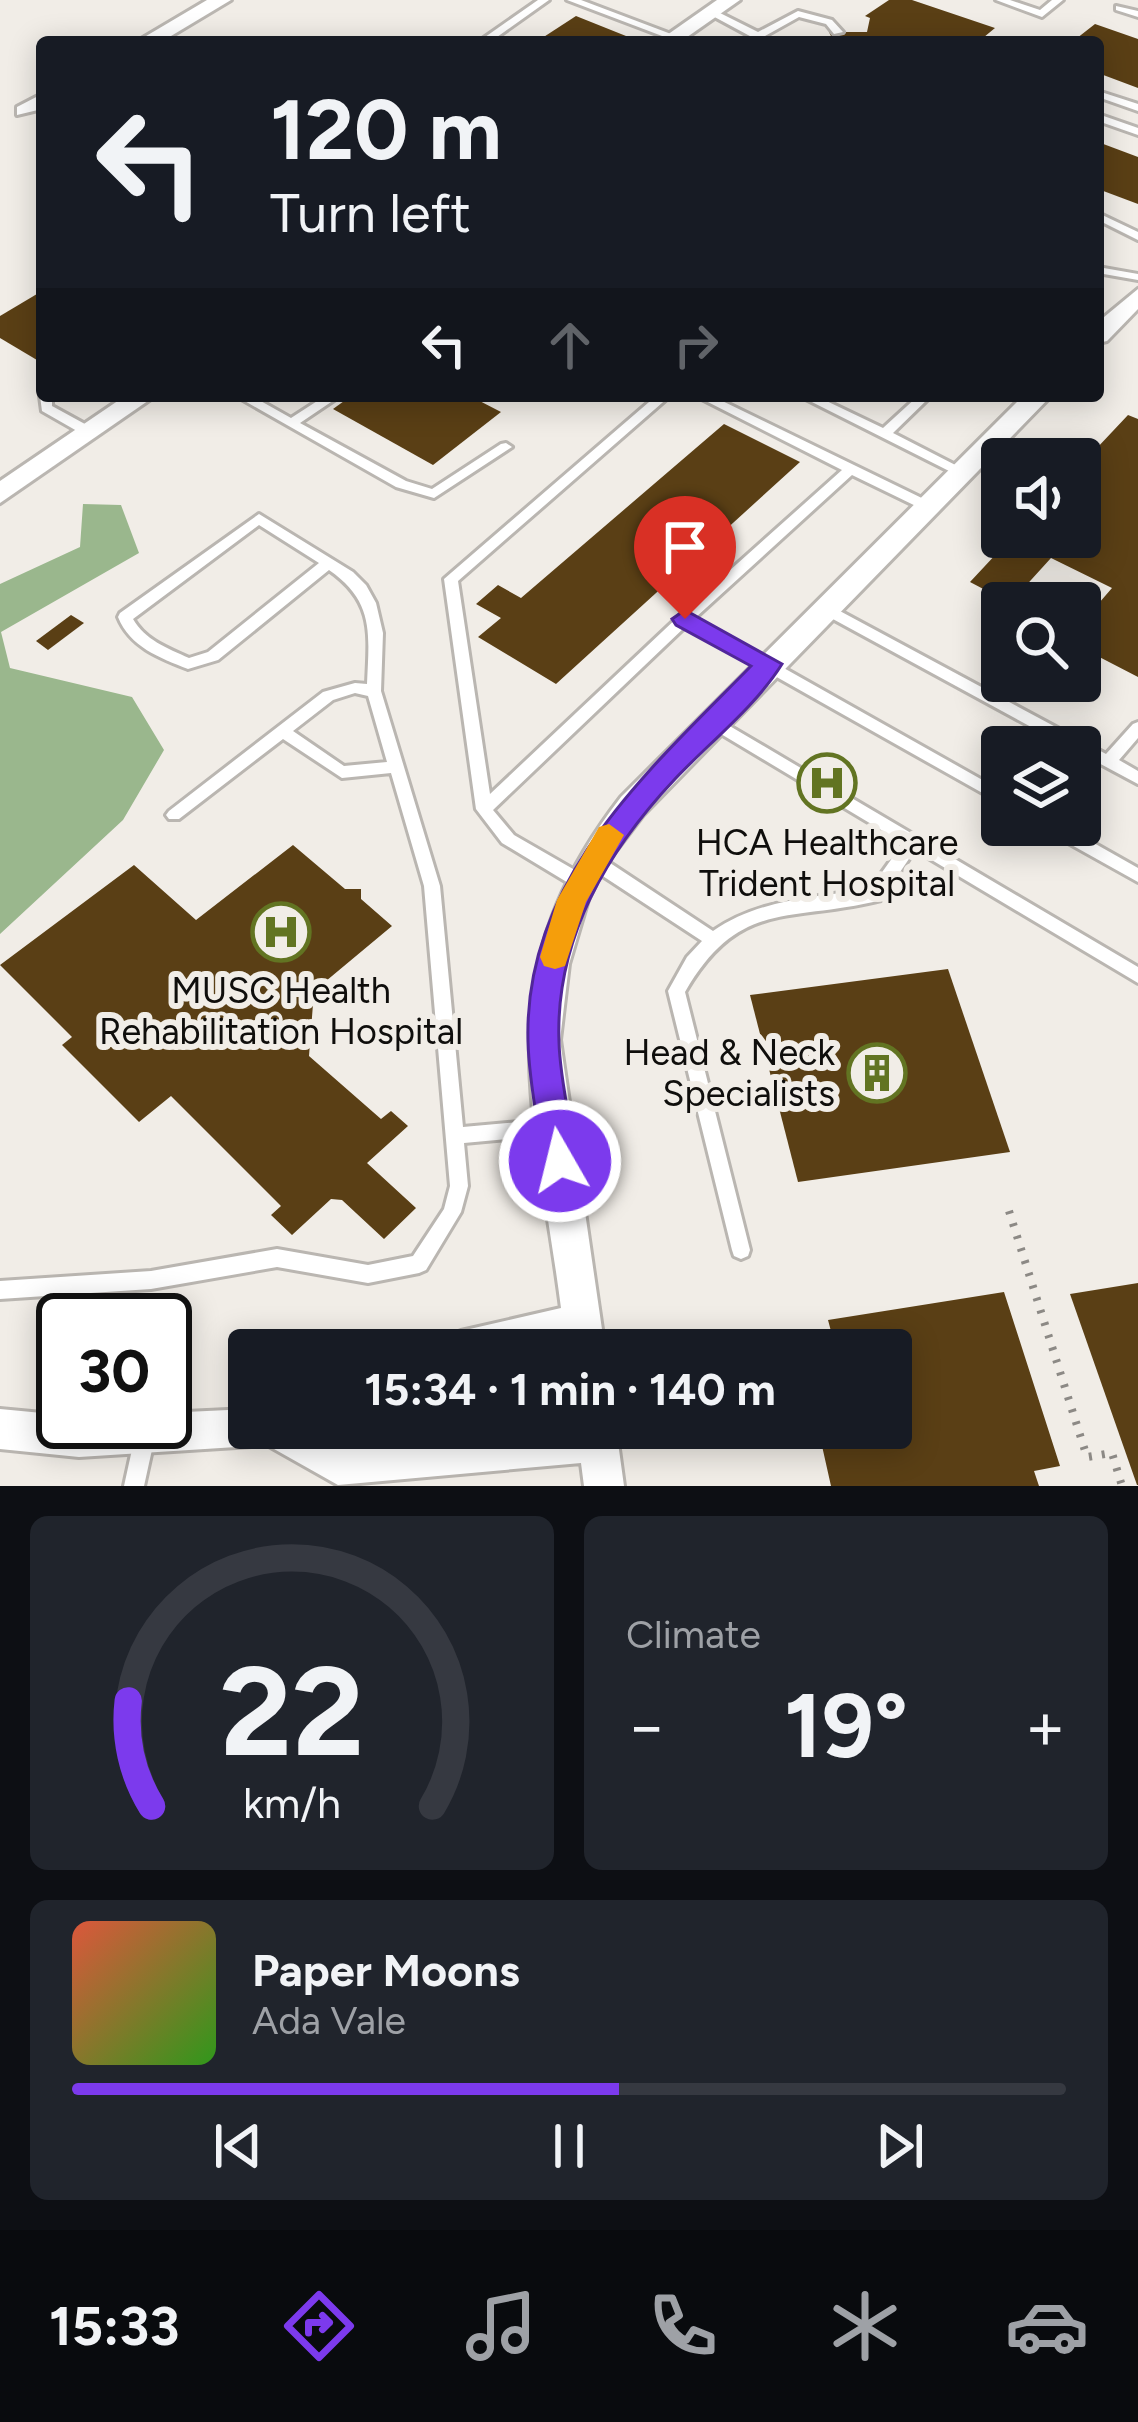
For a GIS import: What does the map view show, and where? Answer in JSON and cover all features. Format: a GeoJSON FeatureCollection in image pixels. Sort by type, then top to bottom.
{"type":"FeatureCollection","features":[{"type":"Feature","properties":{"kind":"street"},"geometry":{"type":"LineString","coordinates":[[157,36],[221,0]]}},
{"type":"Feature","properties":{"kind":"street"},"geometry":{"type":"LineString","coordinates":[[676,36],[721,6]]}},
{"type":"Feature","properties":{"kind":"street"},"geometry":{"type":"LineString","coordinates":[[1104,330],[1138,296]]}},
{"type":"Feature","properties":{"kind":"street"},"geometry":{"type":"LineString","coordinates":[[0,494],[133,402]]}},
{"type":"Feature","properties":{"kind":"street"},"geometry":{"type":"LineString","coordinates":[[584,1329],[543,1040],[552,964],[586,871],[632,806],[711,721],[1032,402]]}},
{"type":"Feature","properties":{"kind":"street"},"geometry":{"type":"LineString","coordinates":[[0,1429],[36,1433]]}},
{"type":"Feature","properties":{"kind":"street"},"geometry":{"type":"LineString","coordinates":[[192,1432],[228,1430]]}},
{"type":"Feature","properties":{"kind":"street"},"geometry":{"type":"LineString","coordinates":[[312,1449],[338,1465],[472,1449]]}},
{"type":"Feature","properties":{"kind":"street"},"geometry":{"type":"LineString","coordinates":[[599,1449],[604,1486]]}},
{"type":"Feature","properties":{"kind":"lane"},"geometry":{"type":"LineString","coordinates":[[492,36],[544,0]]}},
{"type":"Feature","properties":{"kind":"lane"},"geometry":{"type":"LineString","coordinates":[[572,0],[660,36]]}},
{"type":"Feature","properties":{"kind":"lane"},"geometry":{"type":"LineString","coordinates":[[769,36],[826,0]]}},
{"type":"Feature","properties":{"kind":"lane"},"geometry":{"type":"LineString","coordinates":[[1001,0],[1042,14],[1058,0]]}},
{"type":"Feature","properties":{"kind":"lane"},"geometry":{"type":"LineString","coordinates":[[721,6],[760,36]]}},
{"type":"Feature","properties":{"kind":"lane"},"geometry":{"type":"LineString","coordinates":[[1119,8],[1138,14]]}},
{"type":"Feature","properties":{"kind":"lane"},"geometry":{"type":"LineString","coordinates":[[806,14],[834,27]]}},
{"type":"Feature","properties":{"kind":"lane"},"geometry":{"type":"LineString","coordinates":[[1104,96],[1138,108]]}},
{"type":"Feature","properties":{"kind":"lane"},"geometry":{"type":"LineString","coordinates":[[1104,119],[1138,132]]}},
{"type":"Feature","properties":{"kind":"lane"},"geometry":{"type":"LineString","coordinates":[[1104,219],[1138,237]]}},
{"type":"Feature","properties":{"kind":"lane"},"geometry":{"type":"LineString","coordinates":[[1104,271],[1138,277]]}},
{"type":"Feature","properties":{"kind":"lane"},"geometry":{"type":"LineString","coordinates":[[46,402],[46,408],[89,432]]}},
{"type":"Feature","properties":{"kind":"lane"},"geometry":{"type":"LineString","coordinates":[[258,402],[401,484],[434,494],[506,447]]}},
{"type":"Feature","properties":{"kind":"lane"},"geometry":{"type":"LineString","coordinates":[[291,423],[324,402]]}},
{"type":"Feature","properties":{"kind":"lane"},"geometry":{"type":"LineString","coordinates":[[657,402],[451,579],[484,809],[508,839],[586,871],[712,939]]}},
{"type":"Feature","properties":{"kind":"lane"},"geometry":{"type":"LineString","coordinates":[[714,402],[927,506]]}},
{"type":"Feature","properties":{"kind":"lane"},"geometry":{"type":"LineString","coordinates":[[818,402],[962,472]]}},
{"type":"Feature","properties":{"kind":"lane"},"geometry":{"type":"LineString","coordinates":[[884,434],[919,402]]}},
{"type":"Feature","properties":{"kind":"lane"},"geometry":{"type":"LineString","coordinates":[[484,809],[851,469]]}},
{"type":"Feature","properties":{"kind":"lane"},"geometry":{"type":"LineString","coordinates":[[0,1290],[151,1280],[277,1258],[368,1274],[419,1264],[452,1212],[459,1186],[432,886],[374,691],[375,610],[359,581],[260,519],[125,617],[126,625],[188,664],[213,656],[329,563]]}},
{"type":"Feature","properties":{"kind":"lane"},"geometry":{"type":"LineString","coordinates":[[825,608],[1138,778]]}},
{"type":"Feature","properties":{"kind":"lane"},"geometry":{"type":"LineString","coordinates":[[685,619],[981,786]]}},
{"type":"Feature","properties":{"kind":"lane"},"geometry":{"type":"LineString","coordinates":[[175,815],[328,696],[355,688],[374,691]]}},
{"type":"Feature","properties":{"kind":"lane"},"geometry":{"type":"LineString","coordinates":[[711,721],[1138,976]]}},
{"type":"Feature","properties":{"kind":"lane"},"geometry":{"type":"LineString","coordinates":[[1108,761],[1138,728]]}},
{"type":"Feature","properties":{"kind":"lane"},"geometry":{"type":"LineString","coordinates":[[282,731],[342,772],[395,767]]}},
{"type":"Feature","properties":{"kind":"lane"},"geometry":{"type":"LineString","coordinates":[[741,1250],[676,991],[694,952],[731,923],[874,895],[912,842]]}},
{"type":"Feature","properties":{"kind":"lane"},"geometry":{"type":"LineString","coordinates":[[1086,846],[1138,876]]}},
{"type":"Feature","properties":{"kind":"lane"},"geometry":{"type":"LineString","coordinates":[[455,1136],[555,1126]]}},
{"type":"Feature","properties":{"kind":"lane"},"geometry":{"type":"LineString","coordinates":[[134,1486],[142,1449]]}},
{"type":"Feature","properties":{"kind":"path"},"geometry":{"type":"LineString","coordinates":[[1009,1211],[1088,1457],[1112,1453],[1122,1486]]}},
{"type":"Feature","properties":{"kind":"green space"},"geometry":{"type":"Polygon","coordinates":[[[83,504],[121,505],[139,553],[1,632],[10,668],[132,697],[164,750],[123,820],[0,934],[0,584],[80,547],[83,504]]]}},
{"type":"Feature","properties":{"kind":"building"},"geometry":{"type":"Polygon","coordinates":[[[889,0],[912,0],[995,28],[985,36],[831,36],[829,32],[867,32],[870,18],[865,16],[889,0]]]}},
{"type":"Feature","properties":{"kind":"building"},"geometry":{"type":"Polygon","coordinates":[[[576,16],[626,36],[545,36],[576,16]]]}},
{"type":"Feature","properties":{"kind":"building"},"geometry":{"type":"Polygon","coordinates":[[[1095,24],[1138,39],[1138,88],[1104,75],[1104,36],[1080,36],[1095,24]]]}},
{"type":"Feature","properties":{"kind":"building"},"geometry":{"type":"Polygon","coordinates":[[[1104,144],[1138,157],[1138,204],[1104,191],[1104,144]]]}},
{"type":"Feature","properties":{"kind":"building"},"geometry":{"type":"Polygon","coordinates":[[[36,295],[36,359],[0,338],[0,316],[36,295]]]}},
{"type":"Feature","properties":{"kind":"building"},"geometry":{"type":"Polygon","coordinates":[[[343,402],[482,402],[501,412],[433,465],[333,409],[343,402]]]}},
{"type":"Feature","properties":{"kind":"building"},"geometry":{"type":"Polygon","coordinates":[[[1128,415],[1138,419],[1138,677],[1101,658],[1101,601],[1112,588],[1051,558],[1101,558],[1101,444],[1128,415]]]}},
{"type":"Feature","properties":{"kind":"building"},"geometry":{"type":"Polygon","coordinates":[[[724,424],[800,462],[556,684],[478,637],[501,618],[476,604],[498,585],[521,598],[724,424]]]}},
{"type":"Feature","properties":{"kind":"building"},"geometry":{"type":"Polygon","coordinates":[[[992,558],[1051,558],[1029,582],[981,582],[981,588],[970,582],[992,558]]]}},
{"type":"Feature","properties":{"kind":"building"},"geometry":{"type":"Polygon","coordinates":[[[71,615],[84,623],[48,650],[36,641],[71,615]]]}},
{"type":"Feature","properties":{"kind":"building"},"geometry":{"type":"Polygon","coordinates":[[[293,845],[345,889],[361,889],[361,899],[392,926],[314,991],[309,1056],[381,1119],[391,1111],[408,1126],[367,1163],[416,1208],[384,1239],[342,1200],[331,1199],[292,1235],[271,1215],[281,1206],[171,1096],[139,1122],[62,1045],[72,1037],[0,965],[134,865],[196,920],[293,845]]]}},
{"type":"Feature","properties":{"kind":"building","name":"Head & Neck Specialists"},"geometry":{"type":"Polygon","coordinates":[[[948,969],[1010,1152],[798,1182],[750,995],[948,969]]]}},
{"type":"Feature","properties":{"kind":"building"},"geometry":{"type":"Polygon","coordinates":[[[1138,1283],[1138,1485],[1137,1485],[1070,1294],[1138,1283]]]}},
{"type":"Feature","properties":{"kind":"building"},"geometry":{"type":"Polygon","coordinates":[[[1004,1292],[1060,1466],[1034,1471],[1039,1486],[831,1486],[823,1449],[912,1449],[912,1329],[830,1329],[828,1320],[1004,1292]]]}},
{"type":"Feature","properties":{"kind":"slow traffic"},"geometry":{"type":"LineString","coordinates":[[555,957],[572,900],[609,835]]}},
{"type":"Feature","properties":{"kind":"place","name":"HCA Healthcare Trident Hospital"},"geometry":{"type":"Point","coordinates":[827,783]}},
{"type":"Feature","properties":{"kind":"place","name":"MUSC Health Rehabilitation Hospital"},"geometry":{"type":"Point","coordinates":[281,932]}},
{"type":"Feature","properties":{"kind":"place","name":"Head & Neck Specialists"},"geometry":{"type":"Point","coordinates":[877,1073]}},
{"type":"Feature","properties":{"kind":"route"},"geometry":{"type":"LineString","coordinates":[[560,1161],[543,1040],[552,964],[572,900],[593,857],[632,806],[769,664],[685,619]]}}]}
